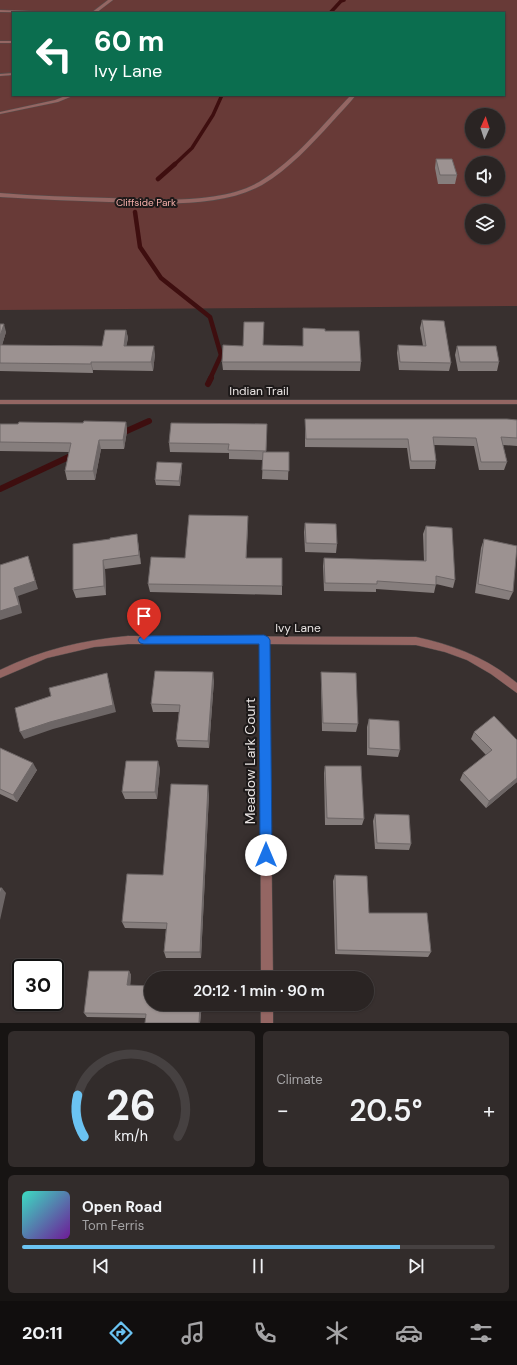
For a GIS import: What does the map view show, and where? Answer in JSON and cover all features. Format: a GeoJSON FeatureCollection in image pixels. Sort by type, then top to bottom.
{"type":"FeatureCollection","features":[{"type":"Feature","properties":{"kind":"street"},"geometry":{"type":"LineString","coordinates":[[94,12],[111,0]]}},
{"type":"Feature","properties":{"kind":"street"},"geometry":{"type":"LineString","coordinates":[[0,11],[30,12]]}},
{"type":"Feature","properties":{"kind":"street"},"geometry":{"type":"LineString","coordinates":[[0,42],[12,42]]}},
{"type":"Feature","properties":{"kind":"street"},"geometry":{"type":"LineString","coordinates":[[0,75],[12,74]]}},
{"type":"Feature","properties":{"kind":"street"},"geometry":{"type":"LineString","coordinates":[[0,113],[56,101],[70,96]]}},
{"type":"Feature","properties":{"kind":"street"},"geometry":{"type":"LineString","coordinates":[[0,195],[150,201],[200,199],[235,194],[259,184],[288,164],[353,96]]}},
{"type":"Feature","properties":{"kind":"street","name":"Indian Trail"},"geometry":{"type":"LineString","coordinates":[[0,402],[517,402]]}},
{"type":"Feature","properties":{"kind":"street","name":"Ivy Lane"},"geometry":{"type":"LineString","coordinates":[[0,674],[25,662],[61,649],[97,642],[128,640],[416,641],[444,646],[467,655],[493,669],[517,689]]}},
{"type":"Feature","properties":{"kind":"street","name":"Meadow Lark Court"},"geometry":{"type":"LineString","coordinates":[[264,640],[267,971]]}},
{"type":"Feature","properties":{"kind":"street"},"geometry":{"type":"LineString","coordinates":[[267,1011],[267,1023]]}},
{"type":"Feature","properties":{"kind":"green space","name":"Cliffside Park"},"geometry":{"type":"Polygon","coordinates":[[[0,0],[517,0],[517,306],[0,310],[0,0]]]}},
{"type":"Feature","properties":{"kind":"building"},"geometry":{"type":"Polygon","coordinates":[[[436,159],[452,159],[457,175],[440,175],[436,159]]]}},
{"type":"Feature","properties":{"kind":"building"},"geometry":{"type":"Polygon","coordinates":[[[422,320],[444,321],[451,363],[400,362],[398,345],[426,346],[422,320]]]}},
{"type":"Feature","properties":{"kind":"building"},"geometry":{"type":"Polygon","coordinates":[[[244,322],[264,322],[263,345],[303,346],[303,328],[325,329],[325,331],[359,331],[361,362],[222,362],[223,345],[243,346],[244,322]]]}},
{"type":"Feature","properties":{"kind":"building"},"geometry":{"type":"Polygon","coordinates":[[[0,324],[4,324],[0,336],[0,324]]]}},
{"type":"Feature","properties":{"kind":"building"},"geometry":{"type":"Polygon","coordinates":[[[105,330],[126,330],[124,346],[154,346],[151,362],[91,362],[91,364],[0,363],[0,345],[102,346],[105,330]]]}},
{"type":"Feature","properties":{"kind":"building"},"geometry":{"type":"Polygon","coordinates":[[[457,346],[496,346],[499,362],[460,362],[457,346]]]}},
{"type":"Feature","properties":{"kind":"building"},"geometry":{"type":"Polygon","coordinates":[[[305,419],[507,419],[517,420],[517,438],[501,437],[507,462],[481,462],[476,438],[433,437],[436,461],[411,461],[408,439],[306,439],[305,419]]]}},
{"type":"Feature","properties":{"kind":"building"},"geometry":{"type":"Polygon","coordinates":[[[84,421],[126,422],[123,440],[99,440],[93,471],[65,471],[71,443],[0,442],[0,424],[18,424],[19,422],[83,423],[84,421]]]}},
{"type":"Feature","properties":{"kind":"building"},"geometry":{"type":"Polygon","coordinates":[[[171,423],[267,424],[266,451],[228,450],[229,444],[169,443],[171,423]]]}},
{"type":"Feature","properties":{"kind":"building"},"geometry":{"type":"Polygon","coordinates":[[[263,452],[289,452],[289,471],[262,470],[263,452]]]}},
{"type":"Feature","properties":{"kind":"building"},"geometry":{"type":"Polygon","coordinates":[[[157,462],[182,463],[179,481],[155,480],[157,462]]]}},
{"type":"Feature","properties":{"kind":"building"},"geometry":{"type":"Polygon","coordinates":[[[189,515],[248,516],[246,558],[282,558],[282,586],[148,584],[151,557],[185,558],[189,515]]]}},
{"type":"Feature","properties":{"kind":"building"},"geometry":{"type":"Polygon","coordinates":[[[305,523],[336,524],[337,544],[306,543],[305,523]]]}},
{"type":"Feature","properties":{"kind":"building"},"geometry":{"type":"Polygon","coordinates":[[[426,526],[452,528],[455,580],[436,576],[436,585],[377,581],[377,584],[325,583],[324,558],[426,561],[426,526]]]}},
{"type":"Feature","properties":{"kind":"building"},"geometry":{"type":"Polygon","coordinates":[[[137,534],[139,555],[103,560],[104,586],[73,590],[73,544],[137,534]]]}},
{"type":"Feature","properties":{"kind":"building"},"geometry":{"type":"Polygon","coordinates":[[[484,539],[517,546],[513,592],[478,584],[484,539]]]}},
{"type":"Feature","properties":{"kind":"building"},"geometry":{"type":"Polygon","coordinates":[[[28,556],[35,581],[14,588],[19,605],[0,611],[0,565],[28,556]]]}},
{"type":"Feature","properties":{"kind":"building"},"geometry":{"type":"Polygon","coordinates":[[[155,671],[213,672],[208,741],[176,740],[180,705],[151,704],[155,671]]]}},
{"type":"Feature","properties":{"kind":"building"},"geometry":{"type":"Polygon","coordinates":[[[321,672],[356,673],[358,724],[323,723],[321,672]]]}},
{"type":"Feature","properties":{"kind":"building"},"geometry":{"type":"Polygon","coordinates":[[[107,673],[113,705],[50,722],[20,732],[15,708],[51,696],[49,688],[107,673]]]}},
{"type":"Feature","properties":{"kind":"building"},"geometry":{"type":"Polygon","coordinates":[[[494,716],[517,740],[517,778],[489,801],[463,773],[492,750],[474,732],[494,716]]]}},
{"type":"Feature","properties":{"kind":"building"},"geometry":{"type":"Polygon","coordinates":[[[369,719],[399,721],[400,750],[369,748],[369,719]]]}},
{"type":"Feature","properties":{"kind":"building"},"geometry":{"type":"Polygon","coordinates":[[[0,748],[33,763],[13,795],[0,789],[0,748]]]}},
{"type":"Feature","properties":{"kind":"building"},"geometry":{"type":"Polygon","coordinates":[[[126,761],[158,761],[155,792],[122,792],[126,761]]]}},
{"type":"Feature","properties":{"kind":"building"},"geometry":{"type":"Polygon","coordinates":[[[325,766],[361,766],[364,819],[327,818],[325,766]]]}},
{"type":"Feature","properties":{"kind":"building"},"geometry":{"type":"Polygon","coordinates":[[[171,784],[208,785],[200,952],[164,952],[167,923],[122,922],[127,874],[163,875],[171,784]]]}},
{"type":"Feature","properties":{"kind":"building"},"geometry":{"type":"Polygon","coordinates":[[[375,814],[409,815],[411,844],[377,843],[375,814]]]}},
{"type":"Feature","properties":{"kind":"building"},"geometry":{"type":"Polygon","coordinates":[[[335,875],[367,876],[369,913],[427,913],[431,952],[337,950],[335,875]]]}},
{"type":"Feature","properties":{"kind":"building"},"geometry":{"type":"Polygon","coordinates":[[[89,971],[129,971],[127,985],[144,986],[144,1011],[200,1011],[199,1023],[145,1023],[146,1014],[84,1013],[89,971]]]}},
{"type":"Feature","properties":{"kind":"waterway"},"geometry":{"type":"LineString","coordinates":[[331,12],[341,1],[344,0]]}},
{"type":"Feature","properties":{"kind":"waterway"},"geometry":{"type":"LineString","coordinates":[[174,165],[192,148],[213,115],[222,96]]}},
{"type":"Feature","properties":{"kind":"waterway"},"geometry":{"type":"LineString","coordinates":[[158,179],[175,164]]}},
{"type":"Feature","properties":{"kind":"waterway"},"geometry":{"type":"LineString","coordinates":[[135,212],[140,247],[161,278],[210,317],[221,355],[210,379]]}},
{"type":"Feature","properties":{"kind":"waterway"},"geometry":{"type":"LineString","coordinates":[[208,384],[211,378]]}},
{"type":"Feature","properties":{"kind":"waterway"},"geometry":{"type":"LineString","coordinates":[[120,434],[149,421]]}},
{"type":"Feature","properties":{"kind":"waterway"},"geometry":{"type":"LineString","coordinates":[[0,489],[75,454]]}},
{"type":"Feature","properties":{"kind":"route"},"geometry":{"type":"LineString","coordinates":[[144,640],[264,640],[266,855]]}}]}
